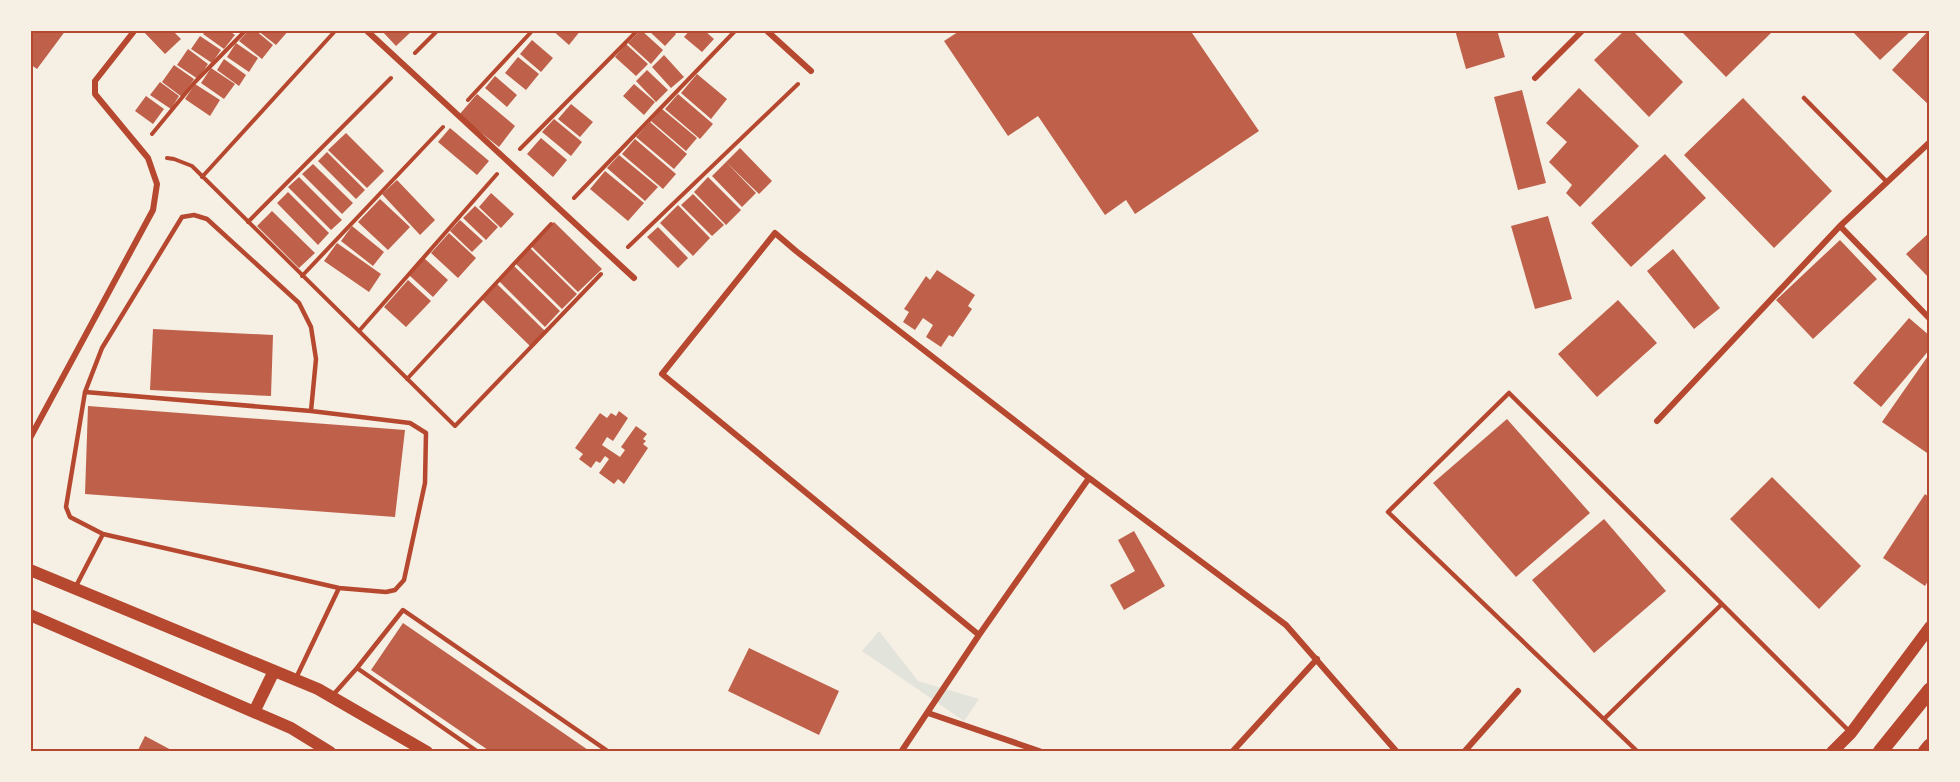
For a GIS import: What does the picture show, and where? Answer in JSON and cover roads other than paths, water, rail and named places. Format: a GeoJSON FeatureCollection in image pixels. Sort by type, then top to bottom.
{"type":"FeatureCollection","features":[{"type":"Feature","properties":{"kind":"main road"},"geometry":{"type":"LineString","coordinates":[[30,570],[76,586],[274,671],[297,675],[334,694],[427,752]]}},
{"type":"Feature","properties":{"kind":"main road"},"geometry":{"type":"LineString","coordinates":[[30,615],[291,728],[330,752]]}},
{"type":"Feature","properties":{"kind":"main road"},"geometry":{"type":"LineString","coordinates":[[1832,752],[1851,733],[1930,627]]}},
{"type":"Feature","properties":{"kind":"main road"},"geometry":{"type":"LineString","coordinates":[[254,712],[274,671]]}},
{"type":"Feature","properties":{"kind":"main road"},"geometry":{"type":"LineString","coordinates":[[1880,752],[1930,690]]}},
{"type":"Feature","properties":{"kind":"main road"},"geometry":{"type":"LineString","coordinates":[[1925,752],[1930,746]]}},
{"type":"Feature","properties":{"kind":"street"},"geometry":{"type":"LineString","coordinates":[[30,438],[153,210],[157,184],[148,158],[95,94],[95,81],[135,30]]}},
{"type":"Feature","properties":{"kind":"street"},"geometry":{"type":"LineString","coordinates":[[366,30],[634,278]]}},
{"type":"Feature","properties":{"kind":"street"},"geometry":{"type":"LineString","coordinates":[[766,30],[811,71]]}},
{"type":"Feature","properties":{"kind":"street"},"geometry":{"type":"LineString","coordinates":[[1534,78],[1583,30]]}},
{"type":"Feature","properties":{"kind":"street"},"geometry":{"type":"LineString","coordinates":[[1657,420],[1840,226],[1930,142]]}},
{"type":"Feature","properties":{"kind":"street"},"geometry":{"type":"LineString","coordinates":[[1924,148],[1930,154]]}},
{"type":"Feature","properties":{"kind":"street"},"geometry":{"type":"LineString","coordinates":[[1840,226],[1930,319]]}},
{"type":"Feature","properties":{"kind":"street"},"geometry":{"type":"LineString","coordinates":[[979,635],[662,374],[775,233],[1089,478],[1286,626],[1397,752]]}},
{"type":"Feature","properties":{"kind":"street"},"geometry":{"type":"LineString","coordinates":[[901,752],[979,635],[1089,478]]}},
{"type":"Feature","properties":{"kind":"street"},"geometry":{"type":"LineString","coordinates":[[1232,752],[1317,659]]}},
{"type":"Feature","properties":{"kind":"street"},"geometry":{"type":"LineString","coordinates":[[1464,752],[1518,691]]}},
{"type":"Feature","properties":{"kind":"street"},"geometry":{"type":"LineString","coordinates":[[928,713],[1042,752]]}},
{"type":"Feature","properties":{"kind":"lane"},"geometry":{"type":"LineString","coordinates":[[1804,98],[1887,182]]}},
{"type":"Feature","properties":{"kind":"lane"},"geometry":{"type":"LineString","coordinates":[[85,392],[311,411],[410,423],[426,433],[426,483],[404,580],[395,590],[386,592],[339,588],[102,534],[70,517],[66,507],[85,392],[102,348],[182,218],[194,215],[207,219],[299,303],[311,327],[316,359],[311,411]]}},
{"type":"Feature","properties":{"kind":"lane"},"geometry":{"type":"LineString","coordinates":[[1638,752],[1388,512],[1509,393],[1851,733]]}},
{"type":"Feature","properties":{"kind":"lane"},"geometry":{"type":"LineString","coordinates":[[76,586],[102,534]]}},
{"type":"Feature","properties":{"kind":"lane"},"geometry":{"type":"LineString","coordinates":[[297,675],[339,588]]}},
{"type":"Feature","properties":{"kind":"lane"},"geometry":{"type":"LineString","coordinates":[[1604,719],[1722,603]]}},
{"type":"Feature","properties":{"kind":"lane"},"geometry":{"type":"LineString","coordinates":[[334,694],[403,610],[609,752]]}},
{"type":"Feature","properties":{"kind":"lane"},"geometry":{"type":"LineString","coordinates":[[357,668],[478,752]]}}]}
